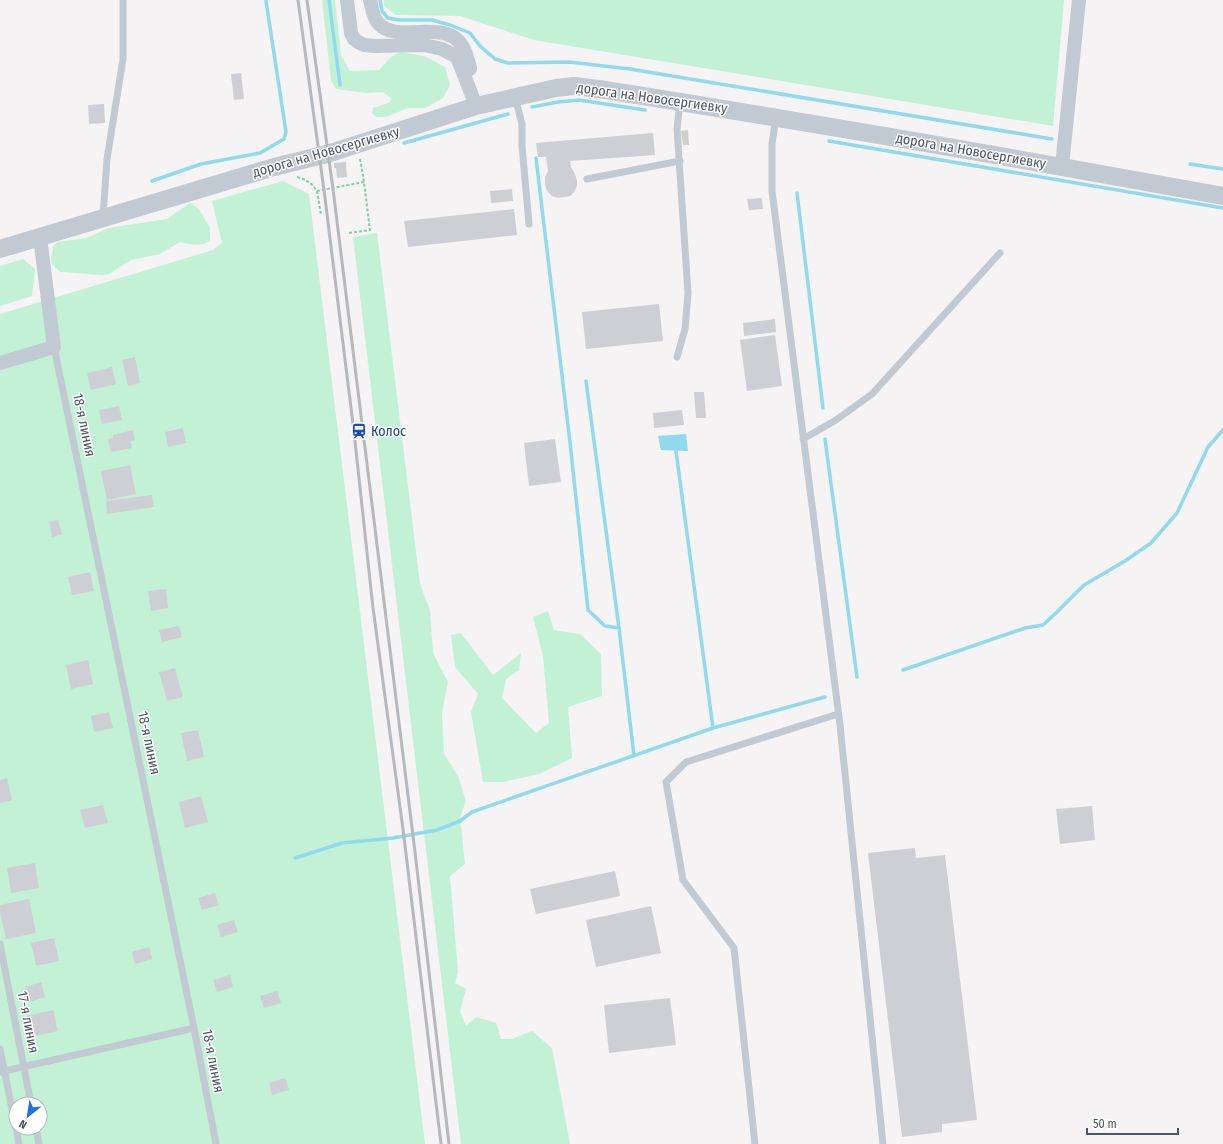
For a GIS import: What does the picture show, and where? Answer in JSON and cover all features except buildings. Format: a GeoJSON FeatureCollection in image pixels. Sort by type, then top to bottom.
{"type":"FeatureCollection","features":[{"type":"Feature","properties":{"kind":"street"},"geometry":{"type":"LineString","coordinates":[[347,0],[350,33],[358,42],[364,45],[375,46],[424,45],[442,49],[457,57],[476,106]]}},
{"type":"Feature","properties":{"kind":"street"},"geometry":{"type":"LineString","coordinates":[[370,0],[374,16],[378,23],[384,28],[394,32],[436,32],[451,36],[463,46],[470,67],[469,87]]}},
{"type":"Feature","properties":{"kind":"street"},"geometry":{"type":"LineString","coordinates":[[1062,166],[1079,0]]}},
{"type":"Feature","properties":{"kind":"street","name":"дорога на Новосергиевку"},"geometry":{"type":"LineString","coordinates":[[0,250],[274,167],[327,154],[476,106],[556,88],[574,86],[776,117],[1062,166],[1223,196]]}},
{"type":"Feature","properties":{"kind":"street"},"geometry":{"type":"LineString","coordinates":[[0,363],[54,347],[40,237]]}},
{"type":"Feature","properties":{"kind":"lane"},"geometry":{"type":"LineString","coordinates":[[103,219],[106,159],[123,59],[123,0]]}},
{"type":"Feature","properties":{"kind":"lane"},"geometry":{"type":"LineString","coordinates":[[515,97],[522,124],[522,146],[529,224]]}},
{"type":"Feature","properties":{"kind":"lane"},"geometry":{"type":"LineString","coordinates":[[677,357],[685,329],[688,293],[677,129],[680,102]]}},
{"type":"Feature","properties":{"kind":"lane"},"geometry":{"type":"LineString","coordinates":[[776,117],[772,144],[772,190],[838,714],[883,1144]]}},
{"type":"Feature","properties":{"kind":"lane"},"geometry":{"type":"LineString","coordinates":[[587,179],[680,161]]}},
{"type":"Feature","properties":{"kind":"lane"},"geometry":{"type":"LineString","coordinates":[[804,439],[836,420],[872,394],[1000,253]]}},
{"type":"Feature","properties":{"kind":"lane","name":"18-я линия"},"geometry":{"type":"LineString","coordinates":[[54,347],[194,1028],[216,1144]]}},
{"type":"Feature","properties":{"kind":"lane"},"geometry":{"type":"LineString","coordinates":[[755,1144],[734,948],[683,880],[666,782],[686,762],[838,714]]}},
{"type":"Feature","properties":{"kind":"lane","name":"17-я линия"},"geometry":{"type":"LineString","coordinates":[[0,944],[29,1096]]}},
{"type":"Feature","properties":{"kind":"lane"},"geometry":{"type":"LineString","coordinates":[[2,1071],[194,1028]]}},
{"type":"Feature","properties":{"kind":"lane"},"geometry":{"type":"LineString","coordinates":[[0,1049],[2,1071],[19,1144]]}},
{"type":"Feature","properties":{"kind":"path"},"geometry":{"type":"LineString","coordinates":[[349,233],[370,230],[358,144]]}},
{"type":"Feature","properties":{"kind":"path"},"geometry":{"type":"LineString","coordinates":[[293,176],[308,180],[314,185],[317,191],[320,215]]}},
{"type":"Feature","properties":{"kind":"path"},"geometry":{"type":"LineString","coordinates":[[317,191],[364,182]]}},
{"type":"Feature","properties":{"kind":"green space"},"geometry":{"type":"Polygon","coordinates":[[[322,0],[335,0],[341,55],[350,71],[379,70],[390,58],[400,52],[424,56],[445,67],[450,85],[443,98],[425,108],[408,108],[386,117],[376,117],[372,113],[373,108],[389,103],[392,99],[383,92],[366,93],[336,89],[331,80],[322,0]]]}},
{"type":"Feature","properties":{"kind":"green space"},"geometry":{"type":"Polygon","coordinates":[[[384,0],[1064,0],[1053,126],[534,40],[460,16],[396,15],[384,6],[384,0]]]}},
{"type":"Feature","properties":{"kind":"green space"},"geometry":{"type":"Polygon","coordinates":[[[283,181],[309,194],[425,1144],[0,1144],[0,314],[213,250],[222,243],[212,201],[283,181]]]}},
{"type":"Feature","properties":{"kind":"green space"},"geometry":{"type":"Polygon","coordinates":[[[190,203],[199,209],[210,228],[210,240],[203,244],[195,245],[180,242],[160,254],[131,260],[109,274],[103,275],[60,272],[52,264],[51,258],[53,246],[58,242],[87,238],[109,228],[167,219],[190,203]]]}},
{"type":"Feature","properties":{"kind":"green space"},"geometry":{"type":"Polygon","coordinates":[[[377,233],[420,584],[430,610],[433,653],[448,682],[442,713],[444,754],[458,776],[466,801],[460,817],[465,864],[450,876],[458,972],[455,983],[466,989],[460,1012],[466,1026],[476,1017],[496,1023],[501,1039],[512,1039],[532,1031],[552,1048],[570,1144],[461,1144],[353,237],[377,233]]]}},
{"type":"Feature","properties":{"kind":"green space"},"geometry":{"type":"Polygon","coordinates":[[[23,259],[35,269],[32,296],[0,306],[0,266],[23,259]]]}},
{"type":"Feature","properties":{"kind":"green space"},"geometry":{"type":"Polygon","coordinates":[[[548,611],[554,630],[580,634],[601,654],[602,696],[568,707],[572,758],[539,774],[504,782],[483,782],[471,712],[478,694],[455,667],[451,635],[461,633],[493,675],[521,653],[519,670],[506,679],[502,698],[536,733],[549,723],[543,656],[533,617],[548,611]]]}},
{"type":"Feature","properties":{"kind":"water"},"geometry":{"type":"Polygon","coordinates":[[[686,434],[688,451],[661,450],[658,436],[686,434]]]}},
{"type":"Feature","properties":{"kind":"waterway"},"geometry":{"type":"LineString","coordinates":[[329,0],[340,85]]}},
{"type":"Feature","properties":{"kind":"waterway"},"geometry":{"type":"LineString","coordinates":[[380,0],[382,11],[388,18],[399,20],[432,20],[450,25],[470,33],[480,46],[495,59],[508,63],[569,62],[630,69],[1052,139]]}},
{"type":"Feature","properties":{"kind":"waterway"},"geometry":{"type":"LineString","coordinates":[[152,181],[201,164],[260,153],[284,139],[286,132],[266,1]]}},
{"type":"Feature","properties":{"kind":"waterway"},"geometry":{"type":"LineString","coordinates":[[532,107],[579,100],[645,110]]}},
{"type":"Feature","properties":{"kind":"waterway"},"geometry":{"type":"LineString","coordinates":[[404,143],[508,114]]}},
{"type":"Feature","properties":{"kind":"waterway"},"geometry":{"type":"LineString","coordinates":[[829,141],[1223,208]]}},
{"type":"Feature","properties":{"kind":"waterway"},"geometry":{"type":"LineString","coordinates":[[536,158],[570,442],[588,610],[605,626],[619,628],[634,756]]}},
{"type":"Feature","properties":{"kind":"waterway"},"geometry":{"type":"LineString","coordinates":[[1190,164],[1223,169]]}},
{"type":"Feature","properties":{"kind":"waterway"},"geometry":{"type":"LineString","coordinates":[[797,193],[823,408]]}},
{"type":"Feature","properties":{"kind":"waterway"},"geometry":{"type":"LineString","coordinates":[[586,381],[619,628]]}},
{"type":"Feature","properties":{"kind":"waterway"},"geometry":{"type":"LineString","coordinates":[[903,670],[1025,628],[1043,625],[1084,585],[1125,561],[1151,543],[1177,513],[1208,447],[1223,430]]}},
{"type":"Feature","properties":{"kind":"waterway"},"geometry":{"type":"LineString","coordinates":[[825,439],[857,677]]}},
{"type":"Feature","properties":{"kind":"waterway"},"geometry":{"type":"LineString","coordinates":[[676,451],[713,728]]}},
{"type":"Feature","properties":{"kind":"waterway"},"geometry":{"type":"LineString","coordinates":[[295,858],[342,843],[393,838],[437,830],[460,821],[472,812],[713,728],[825,697]]}},
{"type":"Feature","properties":{"kind":"railway"},"geometry":{"type":"LineString","coordinates":[[298,0],[324,190],[354,432],[373,608],[403,829],[441,1144]]}},
{"type":"Feature","properties":{"kind":"railway"},"geometry":{"type":"LineString","coordinates":[[307,0],[333,189],[415,852],[449,1144]]}},
{"type":"Feature","properties":{"kind":"place","name":"Колос"},"geometry":{"type":"Point","coordinates":[359,431]}}]}
